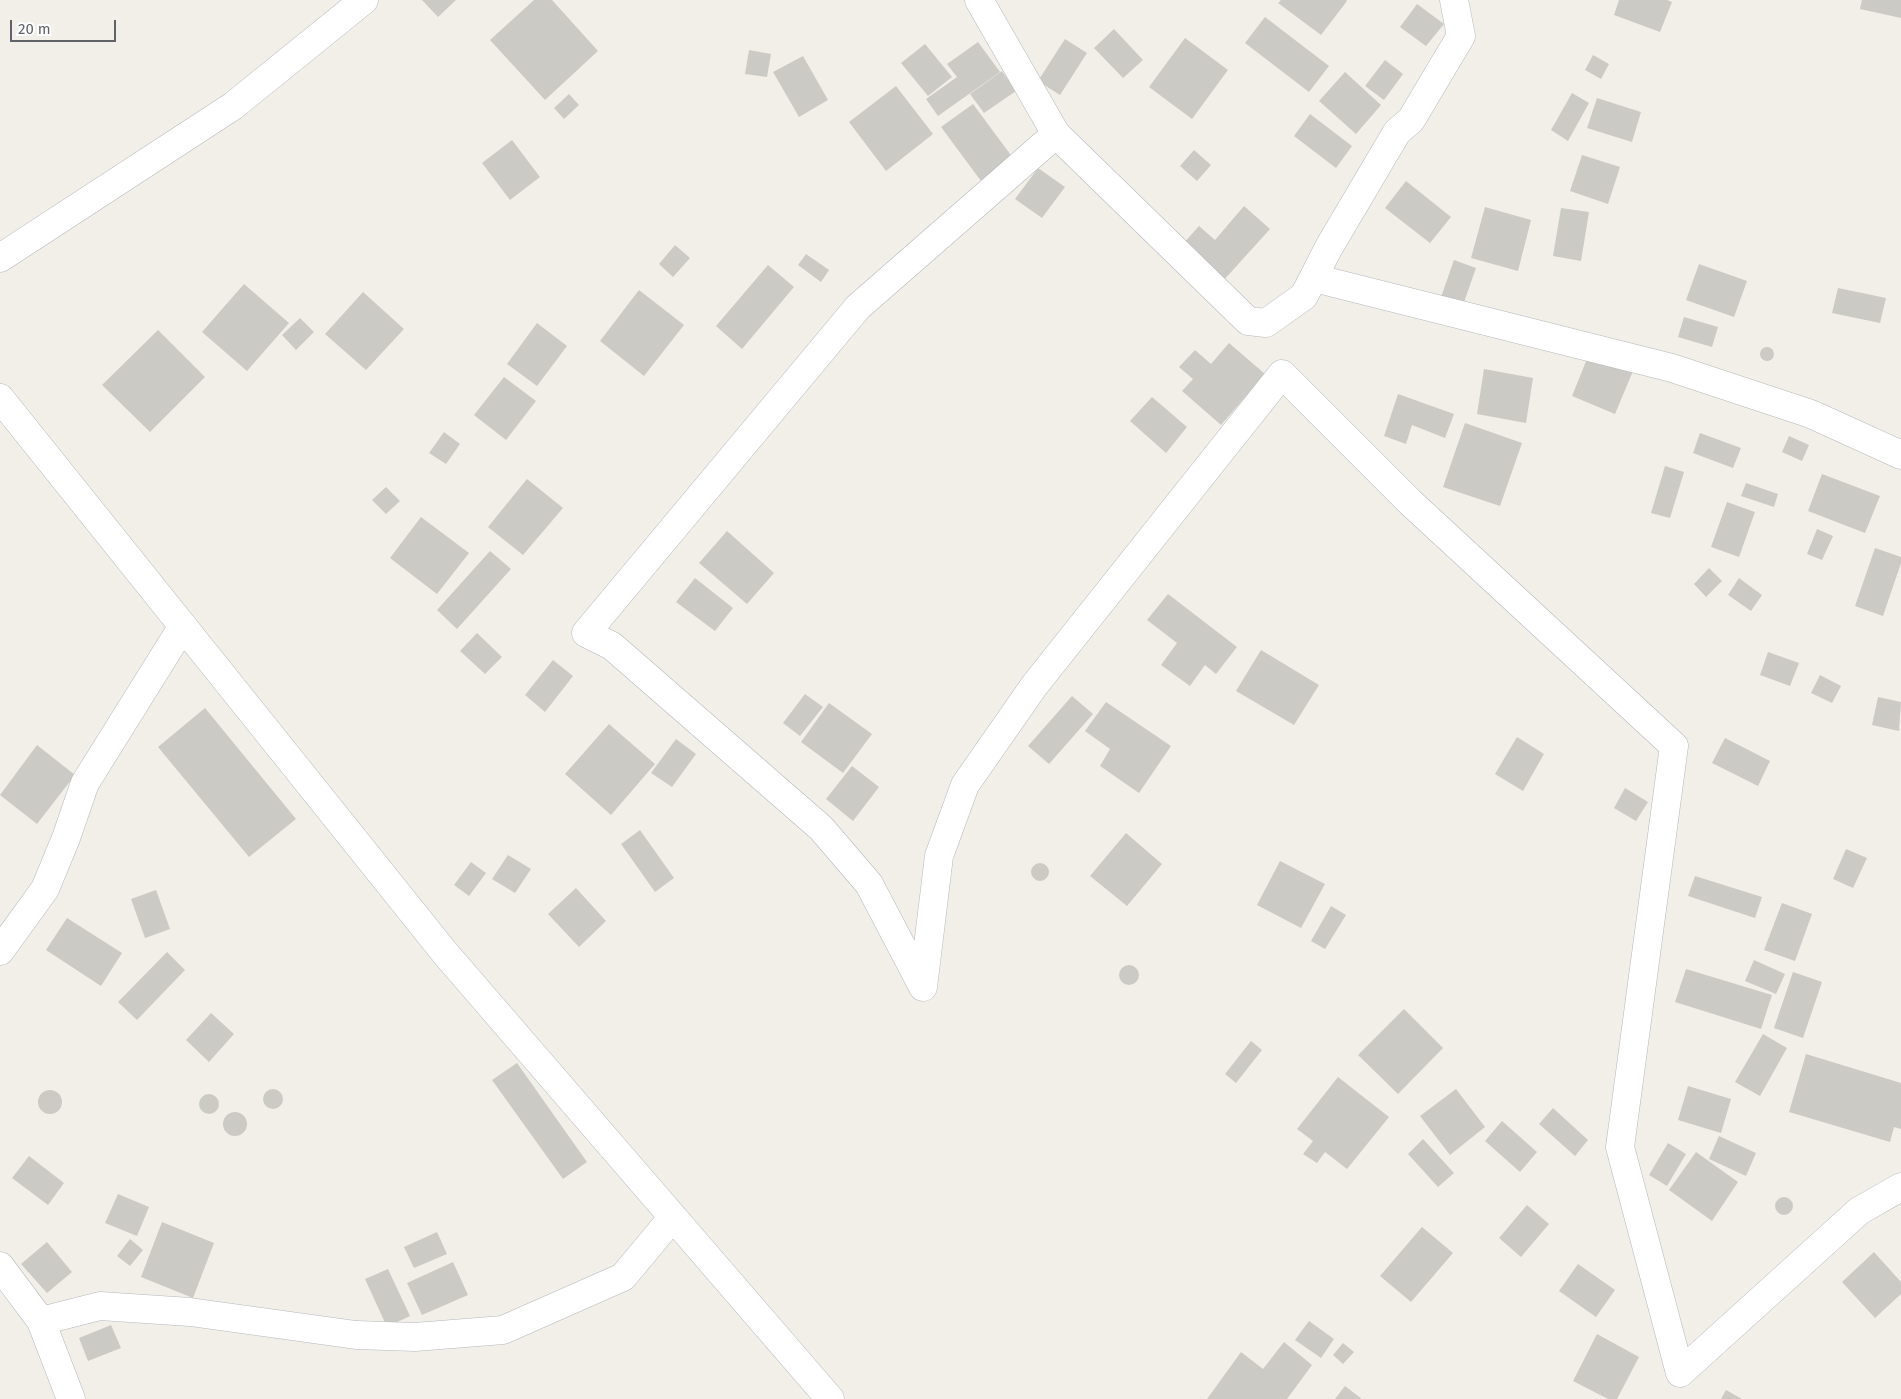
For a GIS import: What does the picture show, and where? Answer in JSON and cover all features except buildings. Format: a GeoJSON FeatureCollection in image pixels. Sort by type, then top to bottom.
{"type":"FeatureCollection","features":[{"type":"Feature","properties":{"kind":"street"},"geometry":{"type":"LineString","coordinates":[[0,258],[233,106],[364,0]]}},
{"type":"Feature","properties":{"kind":"street"},"geometry":{"type":"LineString","coordinates":[[979,0],[1056,134],[1248,321],[1266,323],[1304,296],[1329,248],[1397,132],[1411,120],[1461,36],[1454,0]]}},
{"type":"Feature","properties":{"kind":"street"},"geometry":{"type":"LineString","coordinates":[[1056,134],[858,307],[586,634],[612,646],[821,828],[870,884],[923,987],[939,856],[965,785],[1034,686],[1282,374],[1410,502],[1674,746],[1620,1148],[1680,1373],[1859,1211],[1901,1187]]}},
{"type":"Feature","properties":{"kind":"street"},"geometry":{"type":"LineString","coordinates":[[1314,278],[1672,368],[1811,414],[1901,455]]}},
{"type":"Feature","properties":{"kind":"street"},"geometry":{"type":"LineString","coordinates":[[0,398],[445,953],[830,1399]]}},
{"type":"Feature","properties":{"kind":"street"},"geometry":{"type":"LineString","coordinates":[[0,951],[45,889],[66,838],[85,783],[183,626]]}},
{"type":"Feature","properties":{"kind":"street"},"geometry":{"type":"LineString","coordinates":[[41,1321],[100,1306],[190,1312],[356,1335],[415,1337],[503,1330],[623,1277],[674,1217]]}},
{"type":"Feature","properties":{"kind":"street"},"geometry":{"type":"LineString","coordinates":[[0,1266],[41,1321],[71,1399]]}}]}
